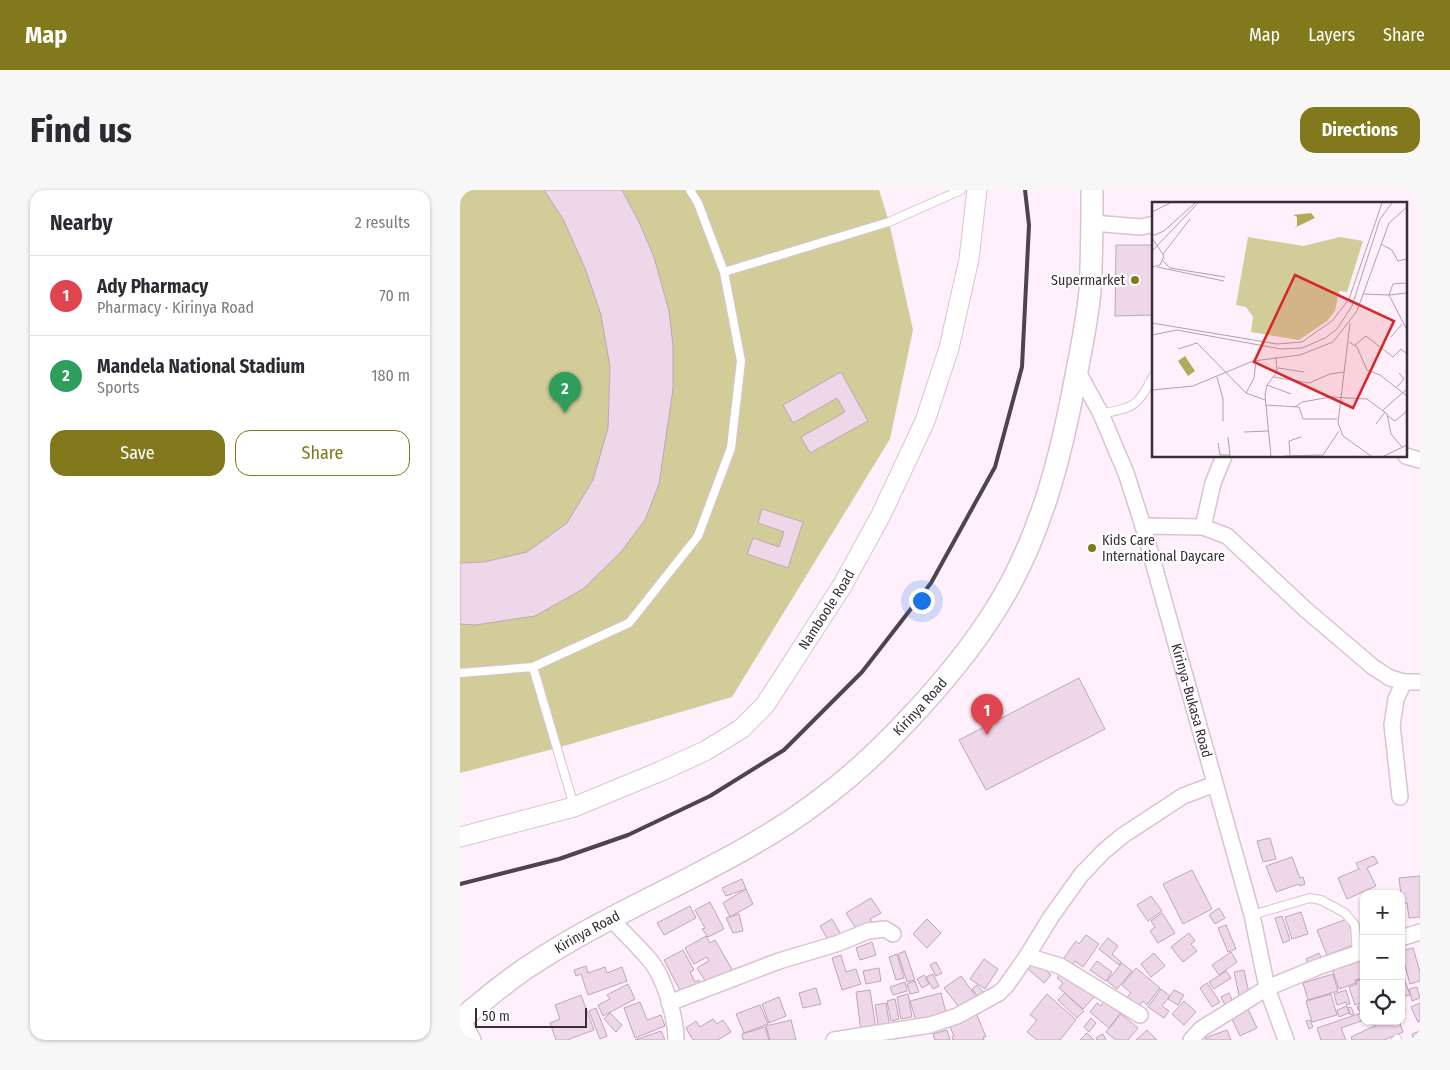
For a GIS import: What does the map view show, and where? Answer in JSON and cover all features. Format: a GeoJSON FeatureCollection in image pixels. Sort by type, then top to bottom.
{"type":"FeatureCollection","features":[{"type":"Feature","properties":{"kind":"main road","name":"Kirinya Road"},"geometry":{"type":"LineString","coordinates":[[461,1019],[530,965],[610,919],[757,842],[802,814],[878,751],[950,672],[993,613],[1010,585],[1030,545],[1051,486],[1066,428],[1089,294],[1092,251],[1092,190]]}},
{"type":"Feature","properties":{"kind":"street","name":"Namboole Road"},"geometry":{"type":"LineString","coordinates":[[460,837],[574,807],[670,767],[705,751],[741,729],[765,705],[842,586],[881,515],[925,421],[949,348],[969,259],[977,190]]}},
{"type":"Feature","properties":{"kind":"street"},"geometry":{"type":"LineString","coordinates":[[1092,223],[1141,227],[1152,224]]}},
{"type":"Feature","properties":{"kind":"street","name":"Kirinya-Bukasa Road"},"geometry":{"type":"LineString","coordinates":[[1077,370],[1101,414],[1126,473],[1143,526],[1252,915],[1267,988],[1286,1040]]}},
{"type":"Feature","properties":{"kind":"street"},"geometry":{"type":"LineString","coordinates":[[1203,527],[1213,483],[1223,458]]}},
{"type":"Feature","properties":{"kind":"street"},"geometry":{"type":"LineString","coordinates":[[1143,526],[1203,527],[1227,536],[1305,609],[1373,667],[1390,678],[1404,682],[1420,682]]}},
{"type":"Feature","properties":{"kind":"street"},"geometry":{"type":"LineString","coordinates":[[1400,797],[1392,725],[1396,699],[1404,682]]}},
{"type":"Feature","properties":{"kind":"street"},"geometry":{"type":"LineString","coordinates":[[834,1040],[930,1025],[957,1016],[999,992],[1006,986],[1028,956],[1051,917],[1081,875],[1103,852],[1122,836],[1183,796],[1215,784]]}},
{"type":"Feature","properties":{"kind":"street"},"geometry":{"type":"LineString","coordinates":[[610,919],[650,960],[660,977],[669,1003],[676,1040]]}},
{"type":"Feature","properties":{"kind":"street"},"geometry":{"type":"LineString","coordinates":[[669,1003],[779,962],[868,932],[885,929],[893,934]]}},
{"type":"Feature","properties":{"kind":"street"},"geometry":{"type":"LineString","coordinates":[[1405,937],[1420,932]]}},
{"type":"Feature","properties":{"kind":"street"},"geometry":{"type":"LineString","coordinates":[[1191,1040],[1201,1029],[1267,988],[1360,952]]}},
{"type":"Feature","properties":{"kind":"street"},"geometry":{"type":"LineString","coordinates":[[1028,956],[1060,966],[1140,1015]]}},
{"type":"Feature","properties":{"kind":"street"},"geometry":{"type":"LineString","coordinates":[[461,1019],[473,1040]]}},
{"type":"Feature","properties":{"kind":"lane"},"geometry":{"type":"LineString","coordinates":[[460,674],[533,666],[629,623],[698,536],[731,448],[741,361],[724,272],[698,203],[690,190]]}},
{"type":"Feature","properties":{"kind":"lane"},"geometry":{"type":"LineString","coordinates":[[724,272],[889,222],[961,190]]}},
{"type":"Feature","properties":{"kind":"lane"},"geometry":{"type":"LineString","coordinates":[[1101,414],[1134,406],[1140,400],[1152,379]]}},
{"type":"Feature","properties":{"kind":"lane"},"geometry":{"type":"LineString","coordinates":[[533,666],[574,807]]}},
{"type":"Feature","properties":{"kind":"lane"},"geometry":{"type":"LineString","coordinates":[[1252,915],[1310,898],[1321,900],[1345,913],[1355,925],[1360,952]]}},
{"type":"Feature","properties":{"kind":"shaded area"},"geometry":{"type":"Polygon","coordinates":[[[460,190],[879,190],[889,222],[913,330],[890,439],[732,697],[557,748],[460,773],[460,190]]]}},
{"type":"Feature","properties":{"kind":"building"},"geometry":{"type":"Polygon","coordinates":[[[544,190],[622,190],[639,222],[654,257],[669,311],[673,346],[673,389],[659,484],[645,520],[620,553],[583,589],[535,616],[475,625],[460,624],[460,563],[484,562],[527,552],[567,523],[593,480],[608,428],[610,367],[601,315],[585,268],[563,219],[544,190]]]}},
{"type":"Feature","properties":{"kind":"building","name":"Supermarket"},"geometry":{"type":"Polygon","coordinates":[[[1116,245],[1152,245],[1152,315],[1115,316],[1116,245]]]}},
{"type":"Feature","properties":{"kind":"building"},"geometry":{"type":"Polygon","coordinates":[[[841,372],[868,421],[810,453],[801,437],[845,412],[837,398],[793,423],[783,405],[841,372]]]}},
{"type":"Feature","properties":{"kind":"building"},"geometry":{"type":"Polygon","coordinates":[[[762,509],[803,522],[788,568],[747,554],[753,538],[779,547],[784,532],[758,523],[762,509]]]}},
{"type":"Feature","properties":{"kind":"building"},"geometry":{"type":"Polygon","coordinates":[[[1079,678],[1105,729],[986,790],[959,740],[1079,678]]]}},
{"type":"Feature","properties":{"kind":"building"},"geometry":{"type":"Polygon","coordinates":[[[1270,838],[1276,859],[1263,862],[1257,841],[1270,838]]]}},
{"type":"Feature","properties":{"kind":"building"},"geometry":{"type":"Polygon","coordinates":[[[1374,856],[1378,863],[1367,868],[1376,886],[1367,890],[1360,890],[1360,893],[1347,899],[1338,878],[1359,869],[1356,863],[1374,856]]]}},
{"type":"Feature","properties":{"kind":"building"},"geometry":{"type":"Polygon","coordinates":[[[1292,857],[1300,878],[1303,877],[1305,884],[1300,886],[1299,884],[1276,892],[1266,866],[1292,857]]]}},
{"type":"Feature","properties":{"kind":"building"},"geometry":{"type":"Polygon","coordinates":[[[1192,870],[1212,909],[1183,924],[1163,884],[1192,870]]]}},
{"type":"Feature","properties":{"kind":"building"},"geometry":{"type":"Polygon","coordinates":[[[1420,876],[1420,917],[1409,918],[1407,903],[1405,903],[1405,890],[1400,890],[1399,878],[1420,876]]]}},
{"type":"Feature","properties":{"kind":"building"},"geometry":{"type":"Polygon","coordinates":[[[742,879],[746,889],[726,896],[722,888],[742,879]]]}},
{"type":"Feature","properties":{"kind":"building"},"geometry":{"type":"Polygon","coordinates":[[[746,889],[753,904],[730,917],[723,903],[746,889]]]}},
{"type":"Feature","properties":{"kind":"building"},"geometry":{"type":"Polygon","coordinates":[[[1151,896],[1162,911],[1148,921],[1137,905],[1151,896]]]}},
{"type":"Feature","properties":{"kind":"building"},"geometry":{"type":"Polygon","coordinates":[[[871,898],[881,913],[870,919],[873,924],[859,933],[846,913],[871,898]]]}},
{"type":"Feature","properties":{"kind":"building"},"geometry":{"type":"Polygon","coordinates":[[[710,902],[724,929],[708,937],[702,929],[705,928],[695,910],[710,902]]]}},
{"type":"Feature","properties":{"kind":"building"},"geometry":{"type":"Polygon","coordinates":[[[690,906],[696,918],[664,935],[657,923],[690,906]]]}},
{"type":"Feature","properties":{"kind":"building"},"geometry":{"type":"Polygon","coordinates":[[[1219,908],[1225,918],[1215,924],[1209,915],[1219,908]]]}},
{"type":"Feature","properties":{"kind":"building"},"geometry":{"type":"Polygon","coordinates":[[[1301,912],[1308,934],[1292,939],[1285,917],[1301,912]]]}},
{"type":"Feature","properties":{"kind":"building"},"geometry":{"type":"Polygon","coordinates":[[[1162,913],[1175,933],[1158,943],[1150,931],[1155,927],[1151,921],[1162,913]]]}},
{"type":"Feature","properties":{"kind":"building"},"geometry":{"type":"Polygon","coordinates":[[[739,914],[743,931],[733,933],[726,918],[739,914]]]}},
{"type":"Feature","properties":{"kind":"building"},"geometry":{"type":"Polygon","coordinates":[[[1282,916],[1290,940],[1283,943],[1275,918],[1282,916]]]}},
{"type":"Feature","properties":{"kind":"building"},"geometry":{"type":"Polygon","coordinates":[[[832,919],[843,938],[831,945],[820,926],[832,919]]]}},
{"type":"Feature","properties":{"kind":"building"},"geometry":{"type":"Polygon","coordinates":[[[927,919],[941,933],[927,948],[913,934],[927,919]]]}},
{"type":"Feature","properties":{"kind":"building"},"geometry":{"type":"Polygon","coordinates":[[[1347,919],[1356,944],[1327,955],[1317,930],[1347,919]]]}},
{"type":"Feature","properties":{"kind":"building"},"geometry":{"type":"Polygon","coordinates":[[[1226,925],[1236,949],[1228,952],[1218,928],[1226,925]]]}},
{"type":"Feature","properties":{"kind":"building"},"geometry":{"type":"Polygon","coordinates":[[[1189,933],[1195,941],[1191,944],[1197,951],[1183,962],[1171,947],[1189,933]]]}},
{"type":"Feature","properties":{"kind":"building"},"geometry":{"type":"Polygon","coordinates":[[[1086,935],[1099,944],[1083,967],[1075,961],[1070,968],[1061,962],[1076,941],[1079,944],[1086,935]]]}},
{"type":"Feature","properties":{"kind":"building"},"geometry":{"type":"Polygon","coordinates":[[[706,936],[710,943],[715,940],[733,971],[709,987],[697,968],[709,961],[707,957],[694,964],[685,948],[706,936]]]}},
{"type":"Feature","properties":{"kind":"building"},"geometry":{"type":"Polygon","coordinates":[[[1108,938],[1118,946],[1112,954],[1121,962],[1119,965],[1099,949],[1108,938]]]}},
{"type":"Feature","properties":{"kind":"building"},"geometry":{"type":"Polygon","coordinates":[[[872,942],[876,955],[860,960],[856,948],[872,942]]]}},
{"type":"Feature","properties":{"kind":"building"},"geometry":{"type":"Polygon","coordinates":[[[1413,948],[1420,972],[1420,981],[1410,984],[1405,966],[1405,950],[1413,948]]]}},
{"type":"Feature","properties":{"kind":"building"},"geometry":{"type":"Polygon","coordinates":[[[683,950],[694,970],[690,972],[695,982],[699,980],[702,986],[683,996],[664,960],[683,950]]]}},
{"type":"Feature","properties":{"kind":"building"},"geometry":{"type":"Polygon","coordinates":[[[905,951],[915,980],[907,982],[898,954],[905,951]]]}},
{"type":"Feature","properties":{"kind":"building"},"geometry":{"type":"Polygon","coordinates":[[[1231,952],[1237,962],[1219,975],[1212,965],[1231,952]]]}},
{"type":"Feature","properties":{"kind":"building"},"geometry":{"type":"Polygon","coordinates":[[[1154,953],[1165,966],[1151,977],[1141,964],[1154,953]]]}},
{"type":"Feature","properties":{"kind":"building"},"geometry":{"type":"Polygon","coordinates":[[[1319,953],[1323,961],[1310,967],[1306,959],[1319,953]]]}},
{"type":"Feature","properties":{"kind":"building"},"geometry":{"type":"Polygon","coordinates":[[[897,954],[904,978],[896,980],[889,957],[897,954]]]}},
{"type":"Feature","properties":{"kind":"building"},"geometry":{"type":"Polygon","coordinates":[[[841,955],[846,972],[856,969],[861,984],[842,990],[832,958],[841,955]]]}},
{"type":"Feature","properties":{"kind":"building"},"geometry":{"type":"Polygon","coordinates":[[[984,959],[998,969],[985,989],[970,979],[984,959]]]}},
{"type":"Feature","properties":{"kind":"building"},"geometry":{"type":"Polygon","coordinates":[[[1360,959],[1360,979],[1355,980],[1356,983],[1339,989],[1332,969],[1360,959]]]}},
{"type":"Feature","properties":{"kind":"building"},"geometry":{"type":"Polygon","coordinates":[[[1035,961],[1051,975],[1044,983],[1028,969],[1035,961]]]}},
{"type":"Feature","properties":{"kind":"building"},"geometry":{"type":"Polygon","coordinates":[[[1097,961],[1112,972],[1106,981],[1090,970],[1097,961]]]}},
{"type":"Feature","properties":{"kind":"building"},"geometry":{"type":"Polygon","coordinates":[[[936,962],[942,973],[936,976],[930,965],[936,962]]]}},
{"type":"Feature","properties":{"kind":"building"},"geometry":{"type":"Polygon","coordinates":[[[1122,963],[1132,971],[1117,989],[1107,981],[1122,963]]]}},
{"type":"Feature","properties":{"kind":"building"},"geometry":{"type":"Polygon","coordinates":[[[586,966],[588,973],[605,967],[607,973],[622,967],[627,981],[588,995],[581,974],[576,976],[574,970],[586,966]]]}},
{"type":"Feature","properties":{"kind":"building"},"geometry":{"type":"Polygon","coordinates":[[[879,968],[881,981],[866,984],[863,971],[879,968]]]}},
{"type":"Feature","properties":{"kind":"building"},"geometry":{"type":"Polygon","coordinates":[[[1136,968],[1160,988],[1147,1005],[1143,1001],[1138,1007],[1127,997],[1131,993],[1122,985],[1136,968]]]}},
{"type":"Feature","properties":{"kind":"building"},"geometry":{"type":"Polygon","coordinates":[[[1244,970],[1249,993],[1239,995],[1234,972],[1244,970]]]}},
{"type":"Feature","properties":{"kind":"building"},"geometry":{"type":"Polygon","coordinates":[[[1226,971],[1231,978],[1214,989],[1209,982],[1226,971]]]}},
{"type":"Feature","properties":{"kind":"building"},"geometry":{"type":"Polygon","coordinates":[[[1062,973],[1095,996],[1083,1009],[1059,988],[1063,983],[1057,978],[1062,973]]]}},
{"type":"Feature","properties":{"kind":"building"},"geometry":{"type":"Polygon","coordinates":[[[933,974],[939,986],[933,989],[926,977],[933,974]]]}},
{"type":"Feature","properties":{"kind":"building"},"geometry":{"type":"Polygon","coordinates":[[[1333,974],[1338,991],[1308,1000],[1303,983],[1333,974]]]}},
{"type":"Feature","properties":{"kind":"building"},"geometry":{"type":"Polygon","coordinates":[[[924,975],[929,984],[922,988],[917,979],[924,975]]]}},
{"type":"Feature","properties":{"kind":"building"},"geometry":{"type":"Polygon","coordinates":[[[961,976],[978,999],[962,1011],[944,988],[961,976]]]}},
{"type":"Feature","properties":{"kind":"building"},"geometry":{"type":"Polygon","coordinates":[[[1360,980],[1360,1003],[1355,1005],[1349,987],[1357,984],[1356,981],[1360,980]]]}},
{"type":"Feature","properties":{"kind":"building"},"geometry":{"type":"Polygon","coordinates":[[[915,981],[919,992],[910,994],[907,984],[915,981]]]}},
{"type":"Feature","properties":{"kind":"building"},"geometry":{"type":"Polygon","coordinates":[[[1405,981],[1410,995],[1405,996],[1405,981]]]}},
{"type":"Feature","properties":{"kind":"building"},"geometry":{"type":"Polygon","coordinates":[[[905,982],[907,991],[893,995],[890,987],[905,982]]]}},
{"type":"Feature","properties":{"kind":"building"},"geometry":{"type":"Polygon","coordinates":[[[1207,983],[1220,1002],[1212,1007],[1200,988],[1207,983]]]}},
{"type":"Feature","properties":{"kind":"building"},"geometry":{"type":"Polygon","coordinates":[[[628,984],[635,999],[603,1016],[598,1005],[610,999],[607,995],[628,984]]]}},
{"type":"Feature","properties":{"kind":"building"},"geometry":{"type":"Polygon","coordinates":[[[977,985],[984,993],[979,998],[972,989],[977,985]]]}},
{"type":"Feature","properties":{"kind":"building"},"geometry":{"type":"Polygon","coordinates":[[[1417,987],[1420,998],[1412,1001],[1409,989],[1417,987]]]}},
{"type":"Feature","properties":{"kind":"building"},"geometry":{"type":"Polygon","coordinates":[[[816,988],[821,1004],[803,1008],[799,993],[816,988]]]}},
{"type":"Feature","properties":{"kind":"building"},"geometry":{"type":"Polygon","coordinates":[[[1161,989],[1170,996],[1162,1006],[1169,1011],[1164,1018],[1148,1007],[1161,989]]]}},
{"type":"Feature","properties":{"kind":"building"},"geometry":{"type":"Polygon","coordinates":[[[870,990],[876,1029],[861,1031],[856,992],[870,990]]]}},
{"type":"Feature","properties":{"kind":"building"},"geometry":{"type":"Polygon","coordinates":[[[1174,990],[1184,995],[1178,1005],[1168,999],[1174,990]]]}},
{"type":"Feature","properties":{"kind":"building"},"geometry":{"type":"Polygon","coordinates":[[[1346,990],[1350,1004],[1346,1005],[1346,1002],[1337,1005],[1334,994],[1346,990]]]}},
{"type":"Feature","properties":{"kind":"building"},"geometry":{"type":"Polygon","coordinates":[[[941,993],[946,1013],[916,1021],[910,1001],[941,993]]]}},
{"type":"Feature","properties":{"kind":"building"},"geometry":{"type":"Polygon","coordinates":[[[1065,993],[1084,1011],[1077,1018],[1058,1000],[1065,993]]]}},
{"type":"Feature","properties":{"kind":"building"},"geometry":{"type":"Polygon","coordinates":[[[1229,993],[1233,1002],[1225,1005],[1221,997],[1229,993]]]}},
{"type":"Feature","properties":{"kind":"building"},"geometry":{"type":"Polygon","coordinates":[[[908,994],[912,1017],[901,1019],[897,997],[908,994]]]}},
{"type":"Feature","properties":{"kind":"building"},"geometry":{"type":"Polygon","coordinates":[[[1047,994],[1076,1020],[1060,1040],[1037,1040],[1027,1032],[1037,1020],[1030,1015],[1047,994]]]}},
{"type":"Feature","properties":{"kind":"building"},"geometry":{"type":"Polygon","coordinates":[[[1331,994],[1337,1015],[1312,1022],[1306,1001],[1331,994]]]}},
{"type":"Feature","properties":{"kind":"building"},"geometry":{"type":"Polygon","coordinates":[[[581,995],[594,1030],[567,1040],[556,1040],[550,1023],[560,1019],[555,1005],[581,995]]]}},
{"type":"Feature","properties":{"kind":"building"},"geometry":{"type":"Polygon","coordinates":[[[779,997],[786,1016],[769,1023],[762,1004],[779,997]]]}},
{"type":"Feature","properties":{"kind":"building"},"geometry":{"type":"Polygon","coordinates":[[[895,999],[899,1019],[891,1021],[887,1001],[895,999]]]}},
{"type":"Feature","properties":{"kind":"building"},"geometry":{"type":"Polygon","coordinates":[[[1105,1000],[1121,1012],[1109,1028],[1090,1012],[1097,1003],[1101,1006],[1105,1000]]]}},
{"type":"Feature","properties":{"kind":"building"},"geometry":{"type":"Polygon","coordinates":[[[1184,1001],[1196,1012],[1184,1025],[1172,1014],[1184,1001]]]}},
{"type":"Feature","properties":{"kind":"building"},"geometry":{"type":"Polygon","coordinates":[[[640,1002],[647,1020],[661,1015],[665,1026],[635,1038],[624,1008],[640,1002]]]}},
{"type":"Feature","properties":{"kind":"building"},"geometry":{"type":"Polygon","coordinates":[[[886,1003],[890,1028],[879,1030],[875,1005],[886,1003]]]}},
{"type":"Feature","properties":{"kind":"building"},"geometry":{"type":"Polygon","coordinates":[[[1420,1003],[1420,1021],[1418,1022],[1411,1007],[1420,1003]]]}},
{"type":"Feature","properties":{"kind":"building"},"geometry":{"type":"Polygon","coordinates":[[[760,1005],[768,1024],[744,1033],[736,1014],[760,1005]]]}},
{"type":"Feature","properties":{"kind":"building"},"geometry":{"type":"Polygon","coordinates":[[[1347,1006],[1349,1013],[1339,1017],[1337,1010],[1347,1006]]]}},
{"type":"Feature","properties":{"kind":"building"},"geometry":{"type":"Polygon","coordinates":[[[1247,1007],[1257,1028],[1240,1036],[1230,1015],[1247,1007]]]}},
{"type":"Feature","properties":{"kind":"building"},"geometry":{"type":"Polygon","coordinates":[[[1351,1007],[1354,1014],[1350,1015],[1348,1008],[1351,1007]]]}},
{"type":"Feature","properties":{"kind":"building"},"geometry":{"type":"Polygon","coordinates":[[[596,1008],[607,1036],[600,1039],[589,1011],[596,1008]]]}},
{"type":"Feature","properties":{"kind":"building"},"geometry":{"type":"Polygon","coordinates":[[[610,1013],[622,1025],[616,1032],[604,1019],[610,1013]]]}},
{"type":"Feature","properties":{"kind":"building"},"geometry":{"type":"Polygon","coordinates":[[[976,1013],[986,1037],[983,1037],[984,1040],[953,1040],[952,1037],[954,1036],[949,1025],[976,1013]]]}},
{"type":"Feature","properties":{"kind":"building"},"geometry":{"type":"Polygon","coordinates":[[[1360,1013],[1360,1021],[1341,1028],[1346,1040],[1321,1040],[1317,1028],[1360,1013]]]}},
{"type":"Feature","properties":{"kind":"building"},"geometry":{"type":"Polygon","coordinates":[[[1121,1014],[1138,1028],[1128,1040],[1116,1040],[1106,1032],[1121,1014]]]}},
{"type":"Feature","properties":{"kind":"building"},"geometry":{"type":"Polygon","coordinates":[[[1091,1018],[1096,1023],[1089,1032],[1084,1027],[1091,1018]]]}},
{"type":"Feature","properties":{"kind":"building"},"geometry":{"type":"Polygon","coordinates":[[[713,1019],[717,1024],[723,1020],[731,1032],[718,1040],[693,1040],[686,1028],[696,1021],[700,1027],[713,1019]]]}},
{"type":"Feature","properties":{"kind":"building"},"geometry":{"type":"Polygon","coordinates":[[[791,1020],[796,1040],[770,1040],[766,1026],[791,1020]]]}},
{"type":"Feature","properties":{"kind":"building"},"geometry":{"type":"Polygon","coordinates":[[[1310,1020],[1313,1027],[1309,1029],[1306,1021],[1310,1020]]]}},
{"type":"Feature","properties":{"kind":"building"},"geometry":{"type":"Polygon","coordinates":[[[1376,1025],[1400,1025],[1403,1032],[1384,1040],[1352,1040],[1351,1037],[1376,1025]]]}},
{"type":"Feature","properties":{"kind":"building"},"geometry":{"type":"Polygon","coordinates":[[[765,1027],[769,1040],[743,1040],[742,1034],[765,1027]]]}},
{"type":"Feature","properties":{"kind":"building"},"geometry":{"type":"Polygon","coordinates":[[[947,1030],[950,1040],[935,1040],[933,1034],[947,1030]]]}},
{"type":"Feature","properties":{"kind":"building"},"geometry":{"type":"Polygon","coordinates":[[[1147,1030],[1157,1040],[1136,1040],[1147,1030]]]}},
{"type":"Feature","properties":{"kind":"building"},"geometry":{"type":"Polygon","coordinates":[[[1227,1030],[1231,1040],[1206,1040],[1205,1038],[1227,1030]]]}},
{"type":"Feature","properties":{"kind":"building"},"geometry":{"type":"Polygon","coordinates":[[[661,1031],[665,1040],[635,1040],[661,1031]]]}},
{"type":"Feature","properties":{"kind":"building"},"geometry":{"type":"Polygon","coordinates":[[[1420,1031],[1420,1040],[1414,1040],[1412,1034],[1420,1031]]]}},
{"type":"Feature","properties":{"kind":"building"},"geometry":{"type":"Polygon","coordinates":[[[1087,1033],[1094,1040],[1080,1040],[1087,1033]]]}},
{"type":"Feature","properties":{"kind":"building"},"geometry":{"type":"Polygon","coordinates":[[[1103,1034],[1106,1040],[1097,1040],[1096,1038],[1103,1034]]]}},
{"type":"Feature","properties":{"kind":"railway"},"geometry":{"type":"LineString","coordinates":[[460,884],[559,859],[628,835],[710,796],[784,750],[862,672],[931,583],[995,467],[1022,367],[1029,225],[1025,190]]}},
{"type":"Feature","properties":{"kind":"place","name":"Supermarket"},"geometry":{"type":"Point","coordinates":[1135,280]}},
{"type":"Feature","properties":{"kind":"place","name":"Mandela National Stadium"},"geometry":{"type":"Point","coordinates":[565,413]}},
{"type":"Feature","properties":{"kind":"place","name":"Kids Care International Daycare"},"geometry":{"type":"Point","coordinates":[1092,548]}},
{"type":"Feature","properties":{"kind":"place","name":"Ady Pharmacy"},"geometry":{"type":"Point","coordinates":[987,735]}}]}
